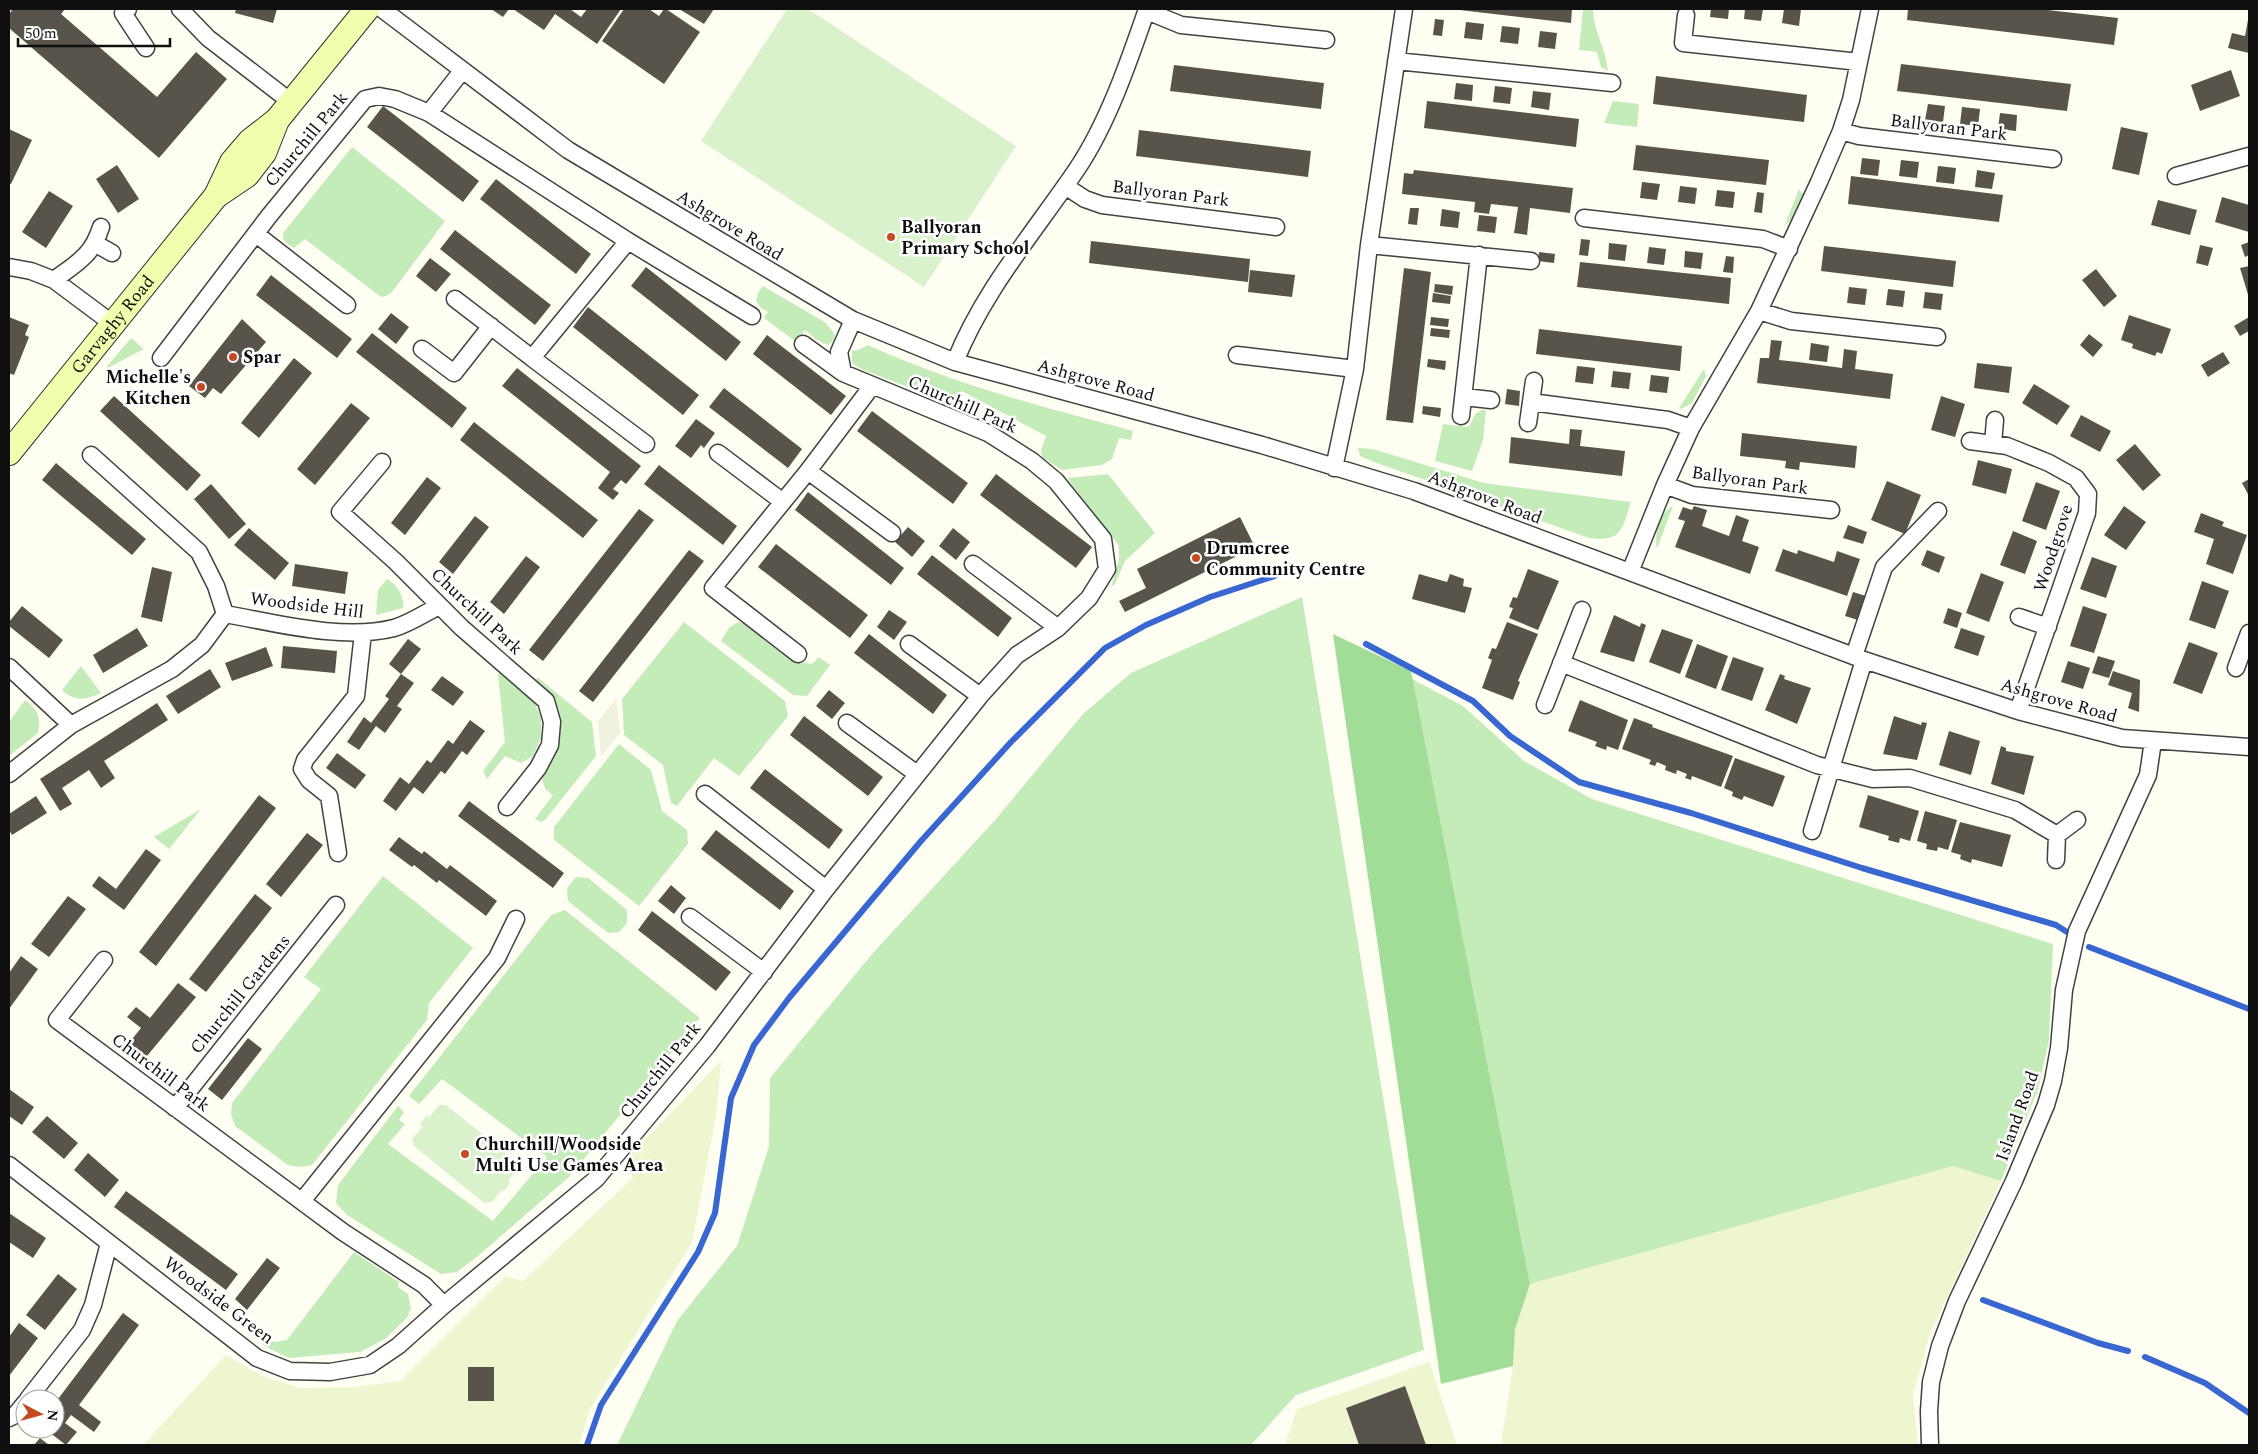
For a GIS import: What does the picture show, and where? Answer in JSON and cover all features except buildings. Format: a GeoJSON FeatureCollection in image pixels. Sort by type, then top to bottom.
{"type":"FeatureCollection","features":[{"type":"Feature","properties":{"kind":"main road","name":"Garvaghy Road"},"geometry":{"type":"LineString","coordinates":[[9,453],[216,196],[247,175],[264,153],[284,111],[367,9]]}},
{"type":"Feature","properties":{"kind":"street"},"geometry":{"type":"LineString","coordinates":[[128,9],[123,13],[146,48]]}},
{"type":"Feature","properties":{"kind":"street"},"geometry":{"type":"LineString","coordinates":[[180,9],[284,111]]}},
{"type":"Feature","properties":{"kind":"street","name":"Ashgrove Road"},"geometry":{"type":"LineString","coordinates":[[382,9],[568,150],[853,320],[955,362],[1262,445],[1414,491],[1859,658],[2018,711],[2122,738],[2249,747]]}},
{"type":"Feature","properties":{"kind":"street"},"geometry":{"type":"LineString","coordinates":[[1334,468],[1355,369],[1369,244],[1404,9]]}},
{"type":"Feature","properties":{"kind":"street","name":"Ballyoran Park"},"geometry":{"type":"LineString","coordinates":[[1630,572],[1665,485],[1691,428],[1759,311],[1789,249],[1841,130],[1851,100],[1870,9]]}},
{"type":"Feature","properties":{"kind":"street"},"geometry":{"type":"LineString","coordinates":[[955,362],[973,321],[1065,186],[1100,130],[1147,10],[1181,25],[1326,40]]}},
{"type":"Feature","properties":{"kind":"street"},"geometry":{"type":"LineString","coordinates":[[1686,15],[1683,43],[1859,62]]}},
{"type":"Feature","properties":{"kind":"street"},"geometry":{"type":"LineString","coordinates":[[1396,61],[1612,83]]}},
{"type":"Feature","properties":{"kind":"street"},"geometry":{"type":"LineString","coordinates":[[429,113],[462,71]]}},
{"type":"Feature","properties":{"kind":"street","name":"Churchill Park"},"geometry":{"type":"LineString","coordinates":[[161,358],[323,148],[366,99],[379,96],[394,99],[429,113],[628,241],[752,316]]}},
{"type":"Feature","properties":{"kind":"street","name":"Ballyoran Park"},"geometry":{"type":"LineString","coordinates":[[1841,130],[1859,136],[2053,159]]}},
{"type":"Feature","properties":{"kind":"street"},"geometry":{"type":"LineString","coordinates":[[2176,176],[2249,156]]}},
{"type":"Feature","properties":{"kind":"street","name":"Ballyoran Park"},"geometry":{"type":"LineString","coordinates":[[1065,186],[1085,199],[1102,205],[1276,227]]}},
{"type":"Feature","properties":{"kind":"street"},"geometry":{"type":"LineString","coordinates":[[1584,218],[1763,239],[1789,249]]}},
{"type":"Feature","properties":{"kind":"street"},"geometry":{"type":"LineString","coordinates":[[54,280],[83,259],[96,244],[101,227]]}},
{"type":"Feature","properties":{"kind":"street"},"geometry":{"type":"LineString","coordinates":[[256,234],[347,305]]}},
{"type":"Feature","properties":{"kind":"street"},"geometry":{"type":"LineString","coordinates":[[532,358],[628,241]]}},
{"type":"Feature","properties":{"kind":"street"},"geometry":{"type":"LineString","coordinates":[[96,244],[112,253]]}},
{"type":"Feature","properties":{"kind":"street"},"geometry":{"type":"LineString","coordinates":[[1369,244],[1531,260]]}},
{"type":"Feature","properties":{"kind":"street"},"geometry":{"type":"LineString","coordinates":[[1461,416],[1479,255]]}},
{"type":"Feature","properties":{"kind":"street"},"geometry":{"type":"LineString","coordinates":[[9,267],[31,271],[54,280],[113,324]]}},
{"type":"Feature","properties":{"kind":"street"},"geometry":{"type":"LineString","coordinates":[[455,299],[646,444]]}},
{"type":"Feature","properties":{"kind":"street"},"geometry":{"type":"LineString","coordinates":[[1759,311],[1791,321],[1937,337]]}},
{"type":"Feature","properties":{"kind":"street"},"geometry":{"type":"LineString","coordinates":[[843,373],[839,352],[853,320]]}},
{"type":"Feature","properties":{"kind":"street"},"geometry":{"type":"LineString","coordinates":[[422,349],[454,373],[491,326]]}},
{"type":"Feature","properties":{"kind":"street","name":"Churchill Park"},"geometry":{"type":"LineString","coordinates":[[370,1365],[398,1346],[444,1305],[596,1179],[707,1046],[826,889],[980,696],[1017,655],[1058,628],[1089,598],[1107,569],[1103,539],[1056,481],[1012,447],[988,434],[843,373],[803,344]]}},
{"type":"Feature","properties":{"kind":"street"},"geometry":{"type":"LineString","coordinates":[[1237,355],[1355,369]]}},
{"type":"Feature","properties":{"kind":"street"},"geometry":{"type":"LineString","coordinates":[[1528,424],[1534,381]]}},
{"type":"Feature","properties":{"kind":"street"},"geometry":{"type":"LineString","coordinates":[[798,654],[714,588],[808,471],[872,386]]}},
{"type":"Feature","properties":{"kind":"street"},"geometry":{"type":"LineString","coordinates":[[1464,397],[1492,400]]}},
{"type":"Feature","properties":{"kind":"street"},"geometry":{"type":"LineString","coordinates":[[1531,402],[1668,420],[1691,428]]}},
{"type":"Feature","properties":{"kind":"street"},"geometry":{"type":"LineString","coordinates":[[1993,444],[1995,420]]}},
{"type":"Feature","properties":{"kind":"street","name":"Woodgrove"},"geometry":{"type":"LineString","coordinates":[[1970,441],[2007,446],[2049,463],[2076,478],[2088,494],[2087,513],[2018,711]]}},
{"type":"Feature","properties":{"kind":"street"},"geometry":{"type":"LineString","coordinates":[[718,453],[783,502]]}},
{"type":"Feature","properties":{"kind":"street","name":"Woodside Hill"},"geometry":{"type":"LineString","coordinates":[[91,454],[199,552],[216,586],[226,614]]}},
{"type":"Feature","properties":{"kind":"street","name":"Churchill Park"},"geometry":{"type":"LineString","coordinates":[[382,462],[340,512],[396,562],[439,606],[546,702],[552,722],[550,745],[538,768],[507,807]]}},
{"type":"Feature","properties":{"kind":"street"},"geometry":{"type":"LineString","coordinates":[[808,471],[892,533]]}},
{"type":"Feature","properties":{"kind":"street","name":"Ballyoran Park"},"geometry":{"type":"LineString","coordinates":[[1665,485],[1692,494],[1832,510]]}},
{"type":"Feature","properties":{"kind":"street"},"geometry":{"type":"LineString","coordinates":[[1812,831],[1832,768],[1884,567],[1938,511]]}},
{"type":"Feature","properties":{"kind":"street"},"geometry":{"type":"LineString","coordinates":[[973,564],[1058,628]]}},
{"type":"Feature","properties":{"kind":"street","name":"Woodside Hill"},"geometry":{"type":"LineString","coordinates":[[226,614],[336,632],[363,633],[396,628],[439,606]]}},
{"type":"Feature","properties":{"kind":"street"},"geometry":{"type":"LineString","coordinates":[[1545,705],[1582,610]]}},
{"type":"Feature","properties":{"kind":"street","name":"Woodside Hill"},"geometry":{"type":"LineString","coordinates":[[9,774],[71,725],[172,669],[202,645],[226,614]]}},
{"type":"Feature","properties":{"kind":"street"},"geometry":{"type":"LineString","coordinates":[[2019,617],[2048,627]]}},
{"type":"Feature","properties":{"kind":"street"},"geometry":{"type":"LineString","coordinates":[[338,852],[329,796],[309,780],[302,769],[305,760],[356,696],[363,633]]}},
{"type":"Feature","properties":{"kind":"street"},"geometry":{"type":"LineString","coordinates":[[2236,668],[2249,633]]}},
{"type":"Feature","properties":{"kind":"street"},"geometry":{"type":"LineString","coordinates":[[909,644],[980,696]]}},
{"type":"Feature","properties":{"kind":"street"},"geometry":{"type":"LineString","coordinates":[[1561,663],[1810,762],[1873,779],[1910,778],[2015,810],[2057,835]]}},
{"type":"Feature","properties":{"kind":"street"},"geometry":{"type":"LineString","coordinates":[[9,668],[71,725]]}},
{"type":"Feature","properties":{"kind":"street"},"geometry":{"type":"LineString","coordinates":[[847,723],[917,774]]}},
{"type":"Feature","properties":{"kind":"street","name":"Island Road"},"geometry":{"type":"LineString","coordinates":[[1930,1445],[1929,1411],[1931,1382],[1940,1346],[1957,1301],[2014,1181],[2046,1105],[2059,1048],[2064,990],[2076,931],[2148,775],[2153,741]]}},
{"type":"Feature","properties":{"kind":"street"},"geometry":{"type":"LineString","coordinates":[[705,794],[826,889]]}},
{"type":"Feature","properties":{"kind":"street"},"geometry":{"type":"LineString","coordinates":[[2057,835],[2077,820]]}},
{"type":"Feature","properties":{"kind":"street"},"geometry":{"type":"LineString","coordinates":[[2056,860],[2057,835]]}},
{"type":"Feature","properties":{"kind":"street","name":"Churchill Gardens"},"geometry":{"type":"LineString","coordinates":[[175,1108],[336,905]]}},
{"type":"Feature","properties":{"kind":"street"},"geometry":{"type":"LineString","coordinates":[[690,917],[764,972]]}},
{"type":"Feature","properties":{"kind":"street"},"geometry":{"type":"LineString","coordinates":[[302,1201],[497,958],[516,919]]}},
{"type":"Feature","properties":{"kind":"street","name":"Churchill Park"},"geometry":{"type":"LineString","coordinates":[[104,960],[57,1020],[344,1232],[424,1285],[444,1305]]}},
{"type":"Feature","properties":{"kind":"street","name":"Woodside Green"},"geometry":{"type":"LineString","coordinates":[[9,1165],[257,1358],[290,1371],[330,1372],[370,1365]]}},
{"type":"Feature","properties":{"kind":"street"},"geometry":{"type":"LineString","coordinates":[[36,1389],[82,1330],[93,1306],[110,1243]]}},
{"type":"Feature","properties":{"kind":"green space"},"geometry":{"type":"Polygon","coordinates":[[[787,9],[808,9],[1016,146],[924,287],[701,141],[787,9]]]}},
{"type":"Feature","properties":{"kind":"green space"},"geometry":{"type":"Polygon","coordinates":[[[1583,9],[1593,9],[1595,24],[1608,71],[1601,67],[1597,52],[1579,50],[1583,9]]]}},
{"type":"Feature","properties":{"kind":"green space"},"geometry":{"type":"Polygon","coordinates":[[[1613,101],[1639,104],[1637,127],[1604,123],[1613,101]]]}},
{"type":"Feature","properties":{"kind":"green space"},"geometry":{"type":"Polygon","coordinates":[[[352,147],[445,221],[392,292],[386,296],[381,297],[305,239],[294,248],[283,239],[283,233],[352,147]]]}},
{"type":"Feature","properties":{"kind":"green space"},"geometry":{"type":"Polygon","coordinates":[[[1799,189],[1803,194],[1792,218],[1784,227],[1799,189]]]}},
{"type":"Feature","properties":{"kind":"green space"},"geometry":{"type":"Polygon","coordinates":[[[763,286],[826,323],[835,335],[833,341],[828,345],[817,340],[805,330],[796,342],[764,318],[768,312],[761,308],[756,301],[758,293],[763,286]]]}},
{"type":"Feature","properties":{"kind":"green space"},"geometry":{"type":"Polygon","coordinates":[[[131,338],[144,349],[104,370],[131,338]]]}},
{"type":"Feature","properties":{"kind":"green space"},"geometry":{"type":"Polygon","coordinates":[[[868,345],[965,383],[1032,404],[1133,431],[1131,440],[1119,438],[1112,459],[1102,465],[1062,470],[1042,457],[1041,450],[1046,436],[962,391],[950,403],[861,369],[852,363],[852,350],[856,351],[868,345]]]}},
{"type":"Feature","properties":{"kind":"green space"},"geometry":{"type":"Polygon","coordinates":[[[1704,369],[1706,376],[1692,403],[1681,409],[1679,408],[1704,369]]]}},
{"type":"Feature","properties":{"kind":"green space"},"geometry":{"type":"Polygon","coordinates":[[[1486,410],[1483,440],[1472,471],[1435,461],[1443,424],[1469,427],[1475,414],[1486,410]]]}},
{"type":"Feature","properties":{"kind":"green space"},"geometry":{"type":"Polygon","coordinates":[[[1358,448],[1373,449],[1484,483],[1631,502],[1619,532],[1608,538],[1589,538],[1374,462],[1360,456],[1358,448]]]}},
{"type":"Feature","properties":{"kind":"green space"},"geometry":{"type":"Polygon","coordinates":[[[1108,474],[1155,533],[1125,561],[1115,584],[1111,587],[1119,560],[1119,546],[1067,478],[1108,474]]]}},
{"type":"Feature","properties":{"kind":"green space"},"geometry":{"type":"Polygon","coordinates":[[[1673,506],[1657,549],[1656,538],[1661,518],[1673,506]]]}},
{"type":"Feature","properties":{"kind":"green space"},"geometry":{"type":"Polygon","coordinates":[[[387,579],[399,591],[403,608],[376,615],[378,590],[387,579]]]}},
{"type":"Feature","properties":{"kind":"green space"},"geometry":{"type":"Polygon","coordinates":[[[1302,597],[1424,1350],[1296,1395],[1251,1445],[617,1445],[677,1321],[737,1246],[769,1146],[770,1078],[872,954],[996,819],[1083,714],[1131,673],[1302,597]]]}},
{"type":"Feature","properties":{"kind":"green space"},"geometry":{"type":"Polygon","coordinates":[[[684,622],[785,701],[788,716],[739,776],[714,758],[677,806],[671,803],[663,765],[624,735],[622,699],[684,622]]]}},
{"type":"Feature","properties":{"kind":"green space"},"geometry":{"type":"Polygon","coordinates":[[[738,622],[750,625],[796,661],[812,664],[819,657],[830,665],[807,696],[793,695],[721,641],[729,628],[738,622]]]}},
{"type":"Feature","properties":{"kind":"green space"},"geometry":{"type":"Polygon","coordinates":[[[1333,634],[1411,671],[1530,1284],[1515,1329],[1513,1366],[1441,1384],[1333,634]]]}},
{"type":"Feature","properties":{"kind":"green space"},"geometry":{"type":"Polygon","coordinates":[[[81,666],[101,693],[81,699],[71,697],[62,690],[81,666]]]}},
{"type":"Feature","properties":{"kind":"green space"},"geometry":{"type":"Polygon","coordinates":[[[501,671],[533,699],[541,718],[541,738],[533,756],[521,763],[505,756],[487,779],[483,771],[505,742],[498,675],[501,671]]]}},
{"type":"Feature","properties":{"kind":"green space"},"geometry":{"type":"Polygon","coordinates":[[[537,677],[592,722],[596,756],[545,820],[541,822],[535,819],[553,795],[545,789],[542,778],[557,744],[559,725],[555,703],[536,682],[537,677]]]}},
{"type":"Feature","properties":{"kind":"green space"},"geometry":{"type":"Polygon","coordinates":[[[1412,679],[1463,706],[1524,761],[1592,799],[2053,944],[2049,1040],[2038,1090],[2001,1181],[1953,1166],[1530,1284],[1412,679]]]}},
{"type":"Feature","properties":{"kind":"green space"},"geometry":{"type":"Polygon","coordinates":[[[25,700],[36,710],[39,718],[38,733],[9,756],[9,722],[25,700]]]}},
{"type":"Feature","properties":{"kind":"green space"},"geometry":{"type":"Polygon","coordinates":[[[619,744],[651,770],[662,811],[687,830],[688,844],[639,906],[554,840],[554,827],[619,744]]]}},
{"type":"Feature","properties":{"kind":"green space"},"geometry":{"type":"Polygon","coordinates":[[[201,809],[169,849],[154,837],[201,809]]]}},
{"type":"Feature","properties":{"kind":"green space"},"geometry":{"type":"Polygon","coordinates":[[[383,876],[473,948],[429,1003],[427,1020],[312,1165],[300,1167],[288,1165],[235,1126],[231,1114],[232,1103],[321,989],[304,977],[383,876]]]}},
{"type":"Feature","properties":{"kind":"green space"},"geometry":{"type":"Polygon","coordinates":[[[576,877],[588,878],[627,910],[627,923],[619,932],[608,933],[568,901],[567,888],[576,877]]]}},
{"type":"Feature","properties":{"kind":"green space"},"geometry":{"type":"Polygon","coordinates":[[[565,910],[700,1018],[569,1177],[457,1272],[441,1274],[347,1215],[336,1203],[338,1185],[398,1106],[404,1112],[399,1120],[405,1124],[388,1144],[493,1221],[547,1157],[442,1079],[419,1104],[409,1096],[551,915],[565,910]]]}},
{"type":"Feature","properties":{"kind":"green space"},"geometry":{"type":"Polygon","coordinates":[[[721,1061],[716,1116],[692,1242],[590,1409],[579,1445],[143,1445],[226,1355],[262,1376],[301,1388],[353,1387],[400,1381],[505,1276],[523,1281],[633,1178],[626,1165],[633,1152],[721,1061]]]}},
{"type":"Feature","properties":{"kind":"green space","name":"Churchill/Woodside Multi Use Games Area"},"geometry":{"type":"Polygon","coordinates":[[[439,1105],[446,1105],[517,1162],[518,1168],[508,1181],[510,1183],[492,1202],[484,1203],[414,1146],[412,1139],[422,1127],[420,1124],[439,1105]]]}},
{"type":"Feature","properties":{"kind":"green space"},"geometry":{"type":"Polygon","coordinates":[[[1953,1166],[2001,1181],[1930,1334],[1913,1395],[1918,1445],[1501,1445],[1513,1366],[1515,1329],[1530,1284],[1953,1166]]]}},
{"type":"Feature","properties":{"kind":"green space"},"geometry":{"type":"Polygon","coordinates":[[[354,1252],[399,1282],[398,1287],[408,1294],[411,1308],[407,1318],[385,1339],[360,1352],[289,1358],[264,1346],[260,1338],[275,1342],[287,1340],[354,1252]]]}},
{"type":"Feature","properties":{"kind":"green space"},"geometry":{"type":"Polygon","coordinates":[[[1429,1362],[1457,1445],[1285,1445],[1297,1409],[1429,1362]]]}},
{"type":"Feature","properties":{"kind":"shaded area"},"geometry":{"type":"Polygon","coordinates":[[[616,699],[620,733],[601,756],[598,721],[616,699]]]}},
{"type":"Feature","properties":{"kind":"waterway"},"geometry":{"type":"LineString","coordinates":[[587,1445],[601,1405],[698,1252],[715,1213],[731,1098],[754,1045],[789,998],[921,841],[1011,742],[1105,648],[1146,625],[1210,597],[1275,576]]}},
{"type":"Feature","properties":{"kind":"waterway"},"geometry":{"type":"LineString","coordinates":[[1366,644],[1473,701],[1510,736],[1579,782],[1691,813],[1862,868],[2056,925],[2067,932]]}},
{"type":"Feature","properties":{"kind":"waterway"},"geometry":{"type":"LineString","coordinates":[[2089,947],[2249,1009]]}},
{"type":"Feature","properties":{"kind":"waterway"},"geometry":{"type":"LineString","coordinates":[[1983,1300],[2098,1343],[2128,1351]]}},
{"type":"Feature","properties":{"kind":"waterway"},"geometry":{"type":"LineString","coordinates":[[2145,1357],[2205,1383],[2249,1413]]}},
{"type":"Feature","properties":{"kind":"place","name":"Ballyoran Primary School"},"geometry":{"type":"Point","coordinates":[891,237]}},
{"type":"Feature","properties":{"kind":"place","name":"Spar"},"geometry":{"type":"Point","coordinates":[233,357]}},
{"type":"Feature","properties":{"kind":"place","name":"Michelle's Kitchen"},"geometry":{"type":"Point","coordinates":[201,387]}},
{"type":"Feature","properties":{"kind":"place","name":"Drumcree Community Centre"},"geometry":{"type":"Point","coordinates":[1196,558]}},
{"type":"Feature","properties":{"kind":"place","name":"Churchill/Woodside Multi Use Games Area"},"geometry":{"type":"Point","coordinates":[465,1154]}}]}
